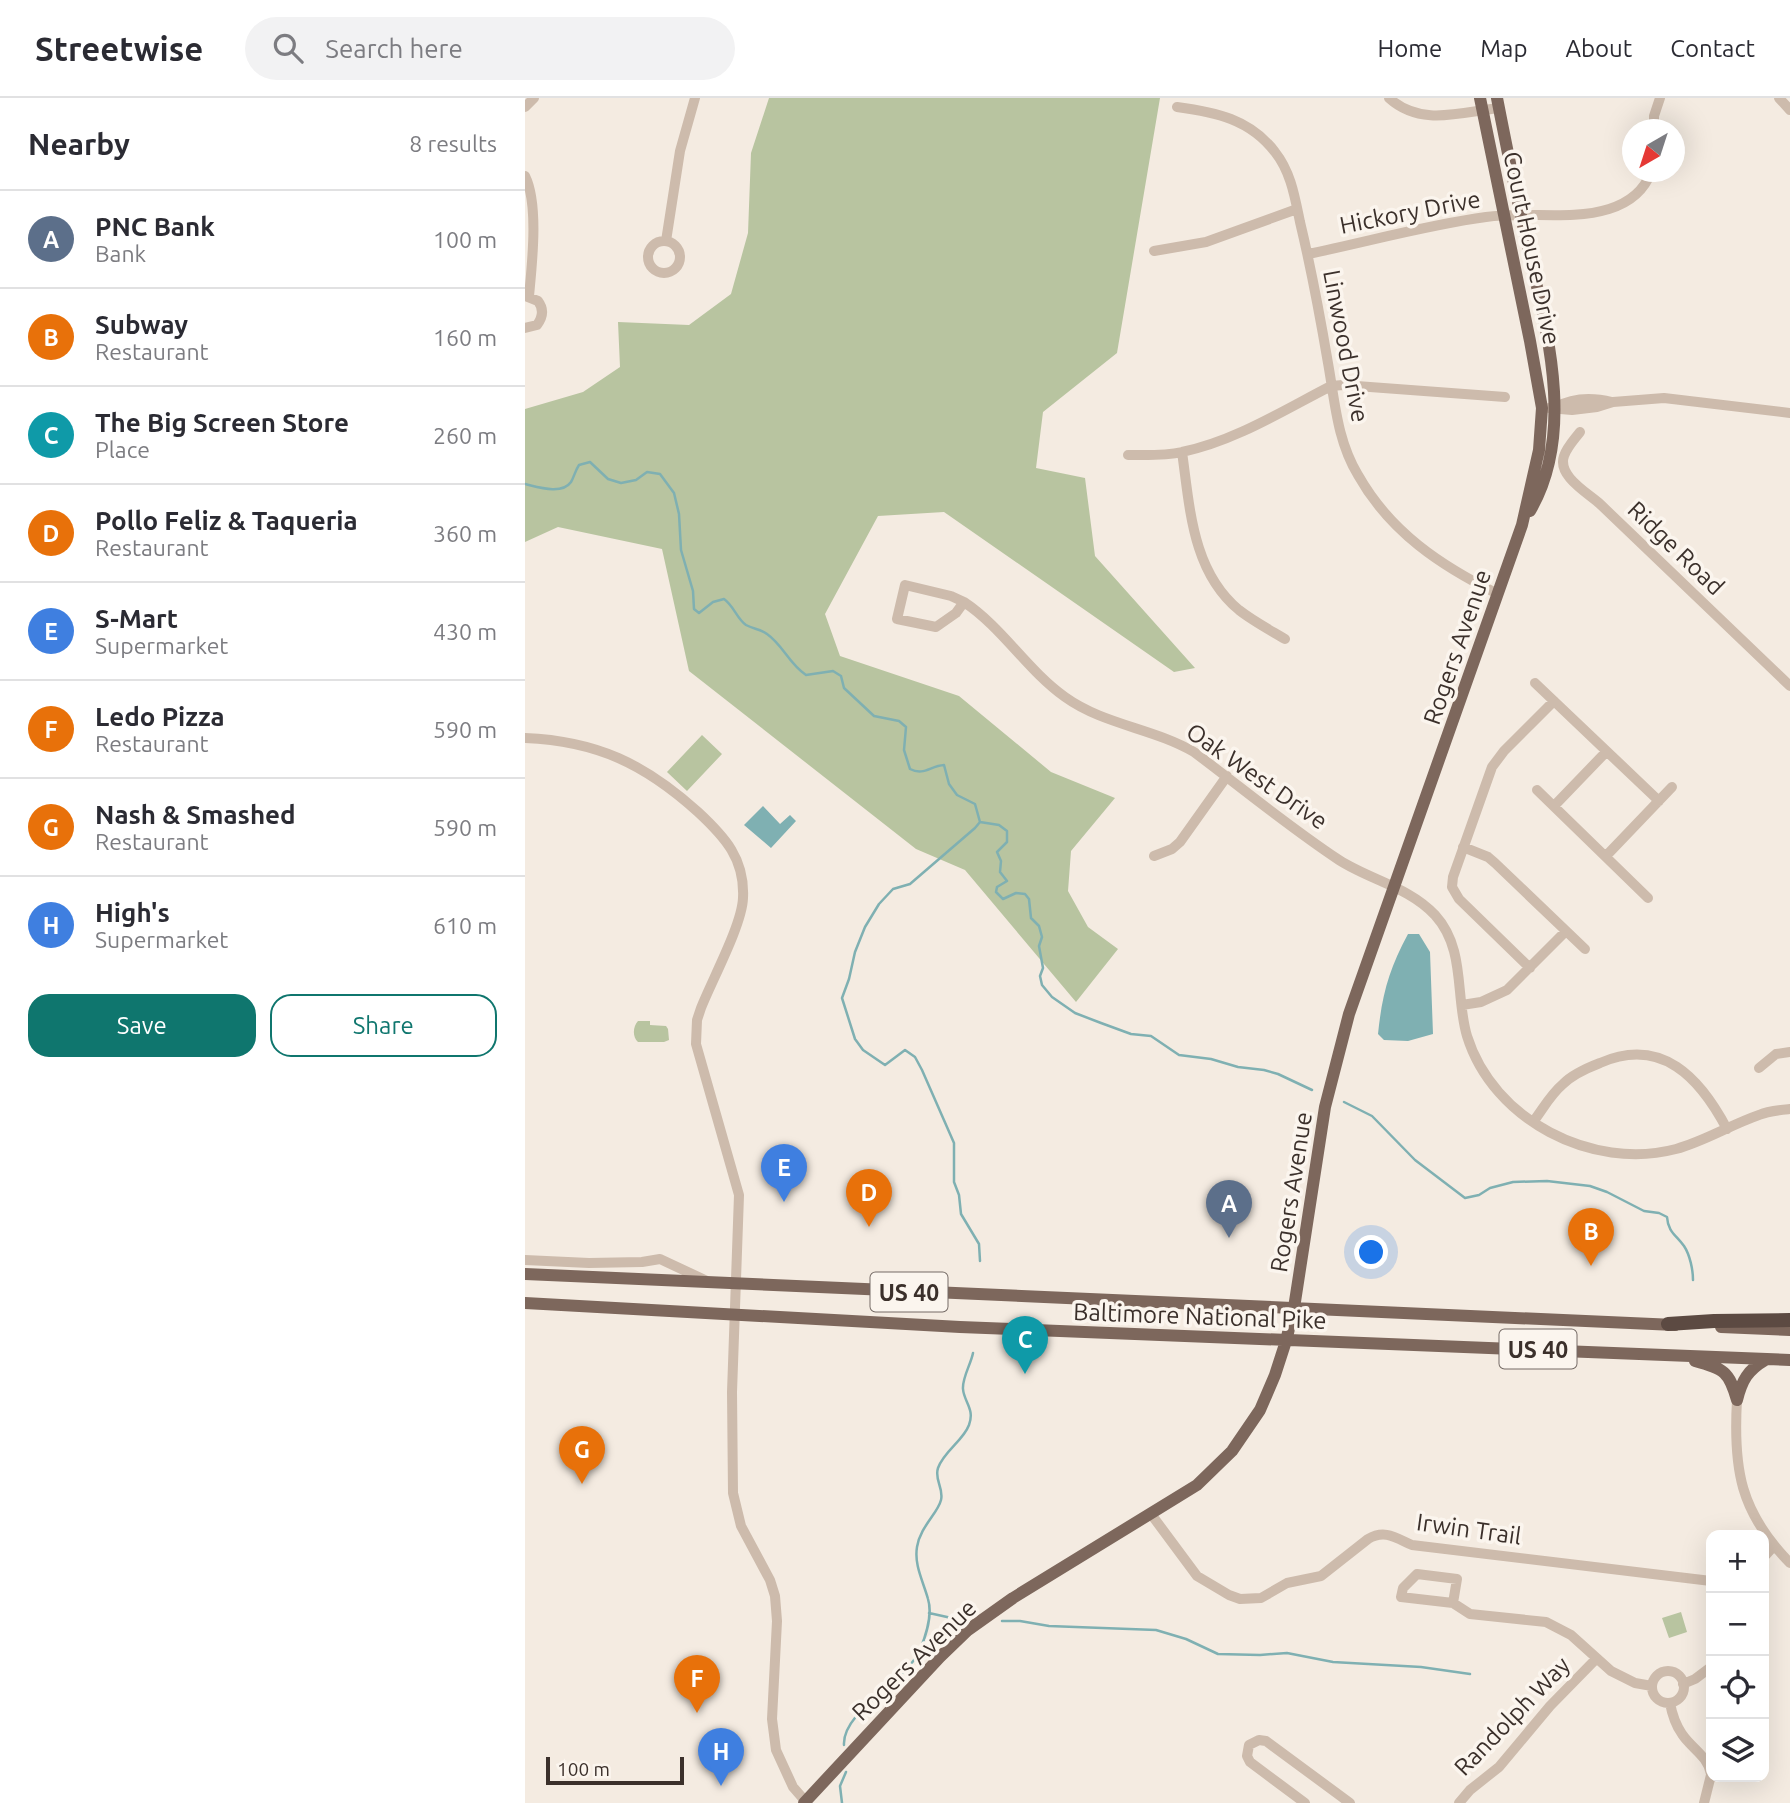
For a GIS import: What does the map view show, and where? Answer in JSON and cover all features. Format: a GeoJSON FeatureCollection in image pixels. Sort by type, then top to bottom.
{"type":"FeatureCollection","features":[{"type":"Feature","properties":{"kind":"highway"},"geometry":{"type":"LineString","coordinates":[[1668,1324],[1790,1320]]}},
{"type":"Feature","properties":{"kind":"main road","name":"Court House Drive"},"geometry":{"type":"LineString","coordinates":[[1498,103],[1546,334],[1555,408]]}},
{"type":"Feature","properties":{"kind":"main road","name":"Court House Drive"},"geometry":{"type":"LineString","coordinates":[[1481,104],[1542,408]]}},
{"type":"Feature","properties":{"kind":"main road","name":"Rogers Avenue"},"geometry":{"type":"LineString","coordinates":[[805,1802],[968,1630],[1013,1598],[1197,1485],[1216,1468],[1245,1434],[1268,1394],[1294,1308],[1321,1127],[1349,1014],[1522,525],[1539,450],[1542,408]]}},
{"type":"Feature","properties":{"kind":"main road","name":"Rogers Avenue"},"geometry":{"type":"LineString","coordinates":[[1522,525],[1540,494],[1550,464],[1555,408]]}},
{"type":"Feature","properties":{"kind":"main road","name":"Baltimore National Pike"},"geometry":{"type":"LineString","coordinates":[[525,1274],[1790,1330]]}},
{"type":"Feature","properties":{"kind":"main road","name":"Baltimore National Pike"},"geometry":{"type":"LineString","coordinates":[[525,1303],[960,1327],[1790,1360]]}},
{"type":"Feature","properties":{"kind":"main road"},"geometry":{"type":"LineString","coordinates":[[1671,1355],[1720,1369],[1732,1382],[1737,1400]]}},
{"type":"Feature","properties":{"kind":"main road"},"geometry":{"type":"LineString","coordinates":[[1737,1400],[1742,1382],[1752,1367],[1767,1359]]}},
{"type":"Feature","properties":{"kind":"street"},"geometry":{"type":"LineString","coordinates":[[525,107],[534,98]]}},
{"type":"Feature","properties":{"kind":"street"},"geometry":{"type":"LineString","coordinates":[[666,241],[680,151],[695,98]]}},
{"type":"Feature","properties":{"kind":"street"},"geometry":{"type":"LineString","coordinates":[[1389,98],[1417,113],[1433,116],[1448,116],[1481,104],[1498,103]]}},
{"type":"Feature","properties":{"kind":"street"},"geometry":{"type":"LineString","coordinates":[[1654,119],[1660,98]]}},
{"type":"Feature","properties":{"kind":"street"},"geometry":{"type":"LineString","coordinates":[[1779,98],[1790,110]]}},
{"type":"Feature","properties":{"kind":"street","name":"Linwood Drive"},"geometry":{"type":"LineString","coordinates":[[1177,107],[1208,111],[1231,118],[1263,139],[1275,152],[1291,182],[1308,254],[1338,426],[1357,475],[1382,509],[1409,538],[1446,567],[1498,594]]}},
{"type":"Feature","properties":{"kind":"street"},"geometry":{"type":"LineString","coordinates":[[525,176],[531,193],[533,256],[527,296],[541,305],[542,316],[537,325],[525,328]]}},
{"type":"Feature","properties":{"kind":"street","name":"Hickory Drive"},"geometry":{"type":"LineString","coordinates":[[1308,254],[1504,215],[1595,213],[1634,197],[1646,182]]}},
{"type":"Feature","properties":{"kind":"street"},"geometry":{"type":"LineString","coordinates":[[1154,251],[1206,242],[1297,209]]}},
{"type":"Feature","properties":{"kind":"street"},"geometry":{"type":"LineString","coordinates":[[1128,455],[1182,452],[1244,430],[1331,386],[1505,397]]}},
{"type":"Feature","properties":{"kind":"street"},"geometry":{"type":"LineString","coordinates":[[1542,408],[1572,410],[1613,402],[1664,398],[1790,413]]}},
{"type":"Feature","properties":{"kind":"street","name":"Ridge Road"},"geometry":{"type":"LineString","coordinates":[[1580,432],[1562,460],[1562,466],[1569,477],[1790,687]]}},
{"type":"Feature","properties":{"kind":"street"},"geometry":{"type":"LineString","coordinates":[[1182,452],[1197,546],[1213,581],[1237,608],[1285,639]]}},
{"type":"Feature","properties":{"kind":"street","name":"Oak West Drive"},"geometry":{"type":"LineString","coordinates":[[964,602],[956,614],[936,627],[897,619],[905,586],[951,596],[964,602],[988,619],[1030,667],[1066,698],[1104,718],[1178,743],[1338,859],[1396,887],[1436,916],[1451,939],[1459,971],[1467,1036],[1478,1063],[1499,1091],[1533,1122],[1579,1146],[1626,1155],[1641,1155],[1675,1150],[1761,1114],[1790,1109]]}},
{"type":"Feature","properties":{"kind":"street"},"geometry":{"type":"LineString","coordinates":[[1535,683],[1659,801]]}},
{"type":"Feature","properties":{"kind":"street"},"geometry":{"type":"LineString","coordinates":[[1529,968],[1455,894],[1453,877],[1492,767],[1504,751],[1554,701]]}},
{"type":"Feature","properties":{"kind":"street"},"geometry":{"type":"LineString","coordinates":[[525,738],[552,739],[584,745],[645,770],[679,795],[712,825],[730,845],[738,860],[743,887],[739,918],[701,1008],[695,1032],[700,1059],[740,1195],[732,1392],[733,1493],[741,1526],[770,1580],[775,1596],[777,1621],[773,1733],[779,1760],[793,1787],[805,1802]]}},
{"type":"Feature","properties":{"kind":"street"},"geometry":{"type":"LineString","coordinates":[[1553,806],[1605,752]]}},
{"type":"Feature","properties":{"kind":"street"},"geometry":{"type":"LineString","coordinates":[[1154,856],[1172,849],[1180,842],[1227,776]]}},
{"type":"Feature","properties":{"kind":"street"},"geometry":{"type":"LineString","coordinates":[[1606,856],[1672,787]]}},
{"type":"Feature","properties":{"kind":"street"},"geometry":{"type":"LineString","coordinates":[[1537,790],[1648,898]]}},
{"type":"Feature","properties":{"kind":"street"},"geometry":{"type":"LineString","coordinates":[[1463,847],[1495,863],[1585,949]]}},
{"type":"Feature","properties":{"kind":"street"},"geometry":{"type":"LineString","coordinates":[[1462,1006],[1494,997],[1507,990],[1566,931]]}},
{"type":"Feature","properties":{"kind":"street"},"geometry":{"type":"LineString","coordinates":[[1759,1068],[1776,1054],[1790,1052]]}},
{"type":"Feature","properties":{"kind":"street"},"geometry":{"type":"LineString","coordinates":[[1533,1122],[1552,1095],[1571,1077],[1605,1061],[1639,1053],[1663,1058],[1677,1065],[1716,1107],[1727,1129]]}},
{"type":"Feature","properties":{"kind":"street"},"geometry":{"type":"LineString","coordinates":[[525,1260],[589,1263],[660,1259],[708,1282]]}},
{"type":"Feature","properties":{"kind":"street"},"geometry":{"type":"LineString","coordinates":[[1737,1400],[1735,1435],[1738,1473],[1758,1524],[1790,1563]]}},
{"type":"Feature","properties":{"kind":"street","name":"Irwin Trail"},"geometry":{"type":"LineString","coordinates":[[1151,1514],[1197,1576],[1241,1599],[1261,1598],[1287,1583],[1321,1576],[1368,1539],[1385,1533],[1412,1545],[1706,1580]]}},
{"type":"Feature","properties":{"kind":"street"},"geometry":{"type":"LineString","coordinates":[[1769,1552],[1774,1546]]}},
{"type":"Feature","properties":{"kind":"street"},"geometry":{"type":"LineString","coordinates":[[1453,1603],[1457,1578],[1417,1574],[1403,1588],[1401,1597],[1453,1603],[1470,1614],[1546,1622],[1571,1634],[1596,1659],[1623,1678],[1653,1686]]}},
{"type":"Feature","properties":{"kind":"street","name":"Randolph Way"},"geometry":{"type":"LineString","coordinates":[[1459,1803],[1470,1790],[1499,1767],[1550,1706],[1596,1659]]}},
{"type":"Feature","properties":{"kind":"street"},"geometry":{"type":"LineString","coordinates":[[1683,1684],[1706,1671]]}},
{"type":"Feature","properties":{"kind":"street"},"geometry":{"type":"LineString","coordinates":[[1665,1672],[1677,1674],[1683,1684],[1680,1698],[1670,1703],[1657,1698],[1653,1686],[1656,1677],[1665,1672]]}},
{"type":"Feature","properties":{"kind":"street"},"geometry":{"type":"LineString","coordinates":[[1670,1703],[1673,1717],[1683,1735],[1706,1760]]}},
{"type":"Feature","properties":{"kind":"street"},"geometry":{"type":"LineString","coordinates":[[1305,1803],[1250,1762],[1247,1755],[1249,1745],[1259,1740],[1266,1741],[1350,1803]]}},
{"type":"Feature","properties":{"kind":"street"},"geometry":{"type":"LineString","coordinates":[[1704,1803],[1709,1782]]}},
{"type":"Feature","properties":{"kind":"green space"},"geometry":{"type":"Polygon","coordinates":[[[769,98],[1160,98],[1117,353],[1043,412],[1036,468],[1085,478],[1095,556],[1195,668],[1174,672],[944,512],[878,516],[825,614],[840,656],[959,696],[1051,772],[1115,798],[1071,851],[1068,891],[1088,927],[1118,949],[1076,1002],[965,870],[916,849],[689,671],[662,549],[558,527],[525,542],[525,409],[583,392],[620,367],[618,322],[689,325],[731,294],[748,233],[751,153],[769,98]]]}},
{"type":"Feature","properties":{"kind":"green space"},"geometry":{"type":"Polygon","coordinates":[[[702,735],[722,754],[687,791],[667,772],[702,735]]]}},
{"type":"Feature","properties":{"kind":"green space"},"geometry":{"type":"Polygon","coordinates":[[[638,1021],[650,1021],[650,1025],[666,1026],[669,1040],[638,1042],[634,1032],[638,1021]]]}},
{"type":"Feature","properties":{"kind":"green space"},"geometry":{"type":"Polygon","coordinates":[[[1681,1612],[1687,1632],[1669,1638],[1662,1618],[1681,1612]]]}},
{"type":"Feature","properties":{"kind":"water"},"geometry":{"type":"Polygon","coordinates":[[[763,806],[780,824],[790,815],[796,821],[771,848],[744,825],[763,806]]]}},
{"type":"Feature","properties":{"kind":"water"},"geometry":{"type":"Polygon","coordinates":[[[1408,934],[1419,934],[1430,952],[1433,1034],[1408,1041],[1384,1040],[1378,1034],[1384,994],[1408,934]]]}},
{"type":"Feature","properties":{"kind":"waterway"},"geometry":{"type":"LineString","coordinates":[[525,484],[549,489],[562,488],[571,482],[579,465],[590,462],[608,479],[621,483],[636,480],[647,472],[660,474],[674,493],[679,514],[681,550],[693,591],[694,609],[699,613],[713,602],[724,599],[743,622],[773,638],[795,666],[806,675],[833,671],[841,676],[844,688],[874,716],[899,721],[906,727],[904,750],[910,769],[923,771],[944,765],[949,784],[957,795],[975,804],[980,822],[975,828],[910,884],[893,889],[879,904],[865,927],[855,952],[842,998],[855,1039],[863,1050],[885,1065],[905,1050],[915,1057],[922,1070],[954,1143],[954,1182],[959,1195],[961,1214],[979,1244],[980,1261]]}},
{"type":"Feature","properties":{"kind":"waterway"},"geometry":{"type":"LineString","coordinates":[[980,822],[999,825],[1007,831],[1007,842],[997,852],[1001,861],[1000,872],[1007,881],[997,887],[996,892],[1003,899],[1016,893],[1025,894],[1029,899],[1031,918],[1039,926],[1042,937],[1039,946],[1043,968],[1040,976],[1042,985],[1052,997],[1075,1013],[1131,1034],[1151,1036],[1179,1055],[1264,1070],[1312,1090]]}},
{"type":"Feature","properties":{"kind":"waterway"},"geometry":{"type":"LineString","coordinates":[[1344,1102],[1372,1116],[1415,1160],[1465,1198],[1513,1182],[1547,1181],[1590,1186],[1644,1211],[1667,1217],[1671,1230],[1688,1254],[1693,1280]]}},
{"type":"Feature","properties":{"kind":"waterway"},"geometry":{"type":"LineString","coordinates":[[844,1745],[846,1732],[853,1720],[913,1662],[924,1638],[929,1605],[918,1567],[917,1547],[941,1500],[938,1468],[971,1419],[963,1385],[973,1353]]}},
{"type":"Feature","properties":{"kind":"waterway"},"geometry":{"type":"LineString","coordinates":[[929,1613],[956,1619]]}},
{"type":"Feature","properties":{"kind":"waterway"},"geometry":{"type":"LineString","coordinates":[[1002,1621],[1049,1626],[1156,1630],[1186,1639],[1218,1654],[1287,1653],[1333,1662],[1421,1667],[1470,1674]]}},
{"type":"Feature","properties":{"kind":"waterway"},"geometry":{"type":"LineString","coordinates":[[842,1803],[840,1786],[846,1772]]}},
{"type":"Feature","properties":{"kind":"place","name":"S-Mart"},"geometry":{"type":"Point","coordinates":[784,1202]}},
{"type":"Feature","properties":{"kind":"place","name":"Pollo Feliz & Taqueria"},"geometry":{"type":"Point","coordinates":[869,1227]}},
{"type":"Feature","properties":{"kind":"place","name":"PNC Bank"},"geometry":{"type":"Point","coordinates":[1229,1238]}},
{"type":"Feature","properties":{"kind":"place","name":"Subway"},"geometry":{"type":"Point","coordinates":[1591,1266]}},
{"type":"Feature","properties":{"kind":"place","name":"The Big Screen Store"},"geometry":{"type":"Point","coordinates":[1025,1374]}},
{"type":"Feature","properties":{"kind":"place","name":"Nash & Smashed"},"geometry":{"type":"Point","coordinates":[582,1484]}},
{"type":"Feature","properties":{"kind":"place","name":"Ledo Pizza"},"geometry":{"type":"Point","coordinates":[697,1713]}},
{"type":"Feature","properties":{"kind":"place","name":"High's"},"geometry":{"type":"Point","coordinates":[721,1786]}}]}
